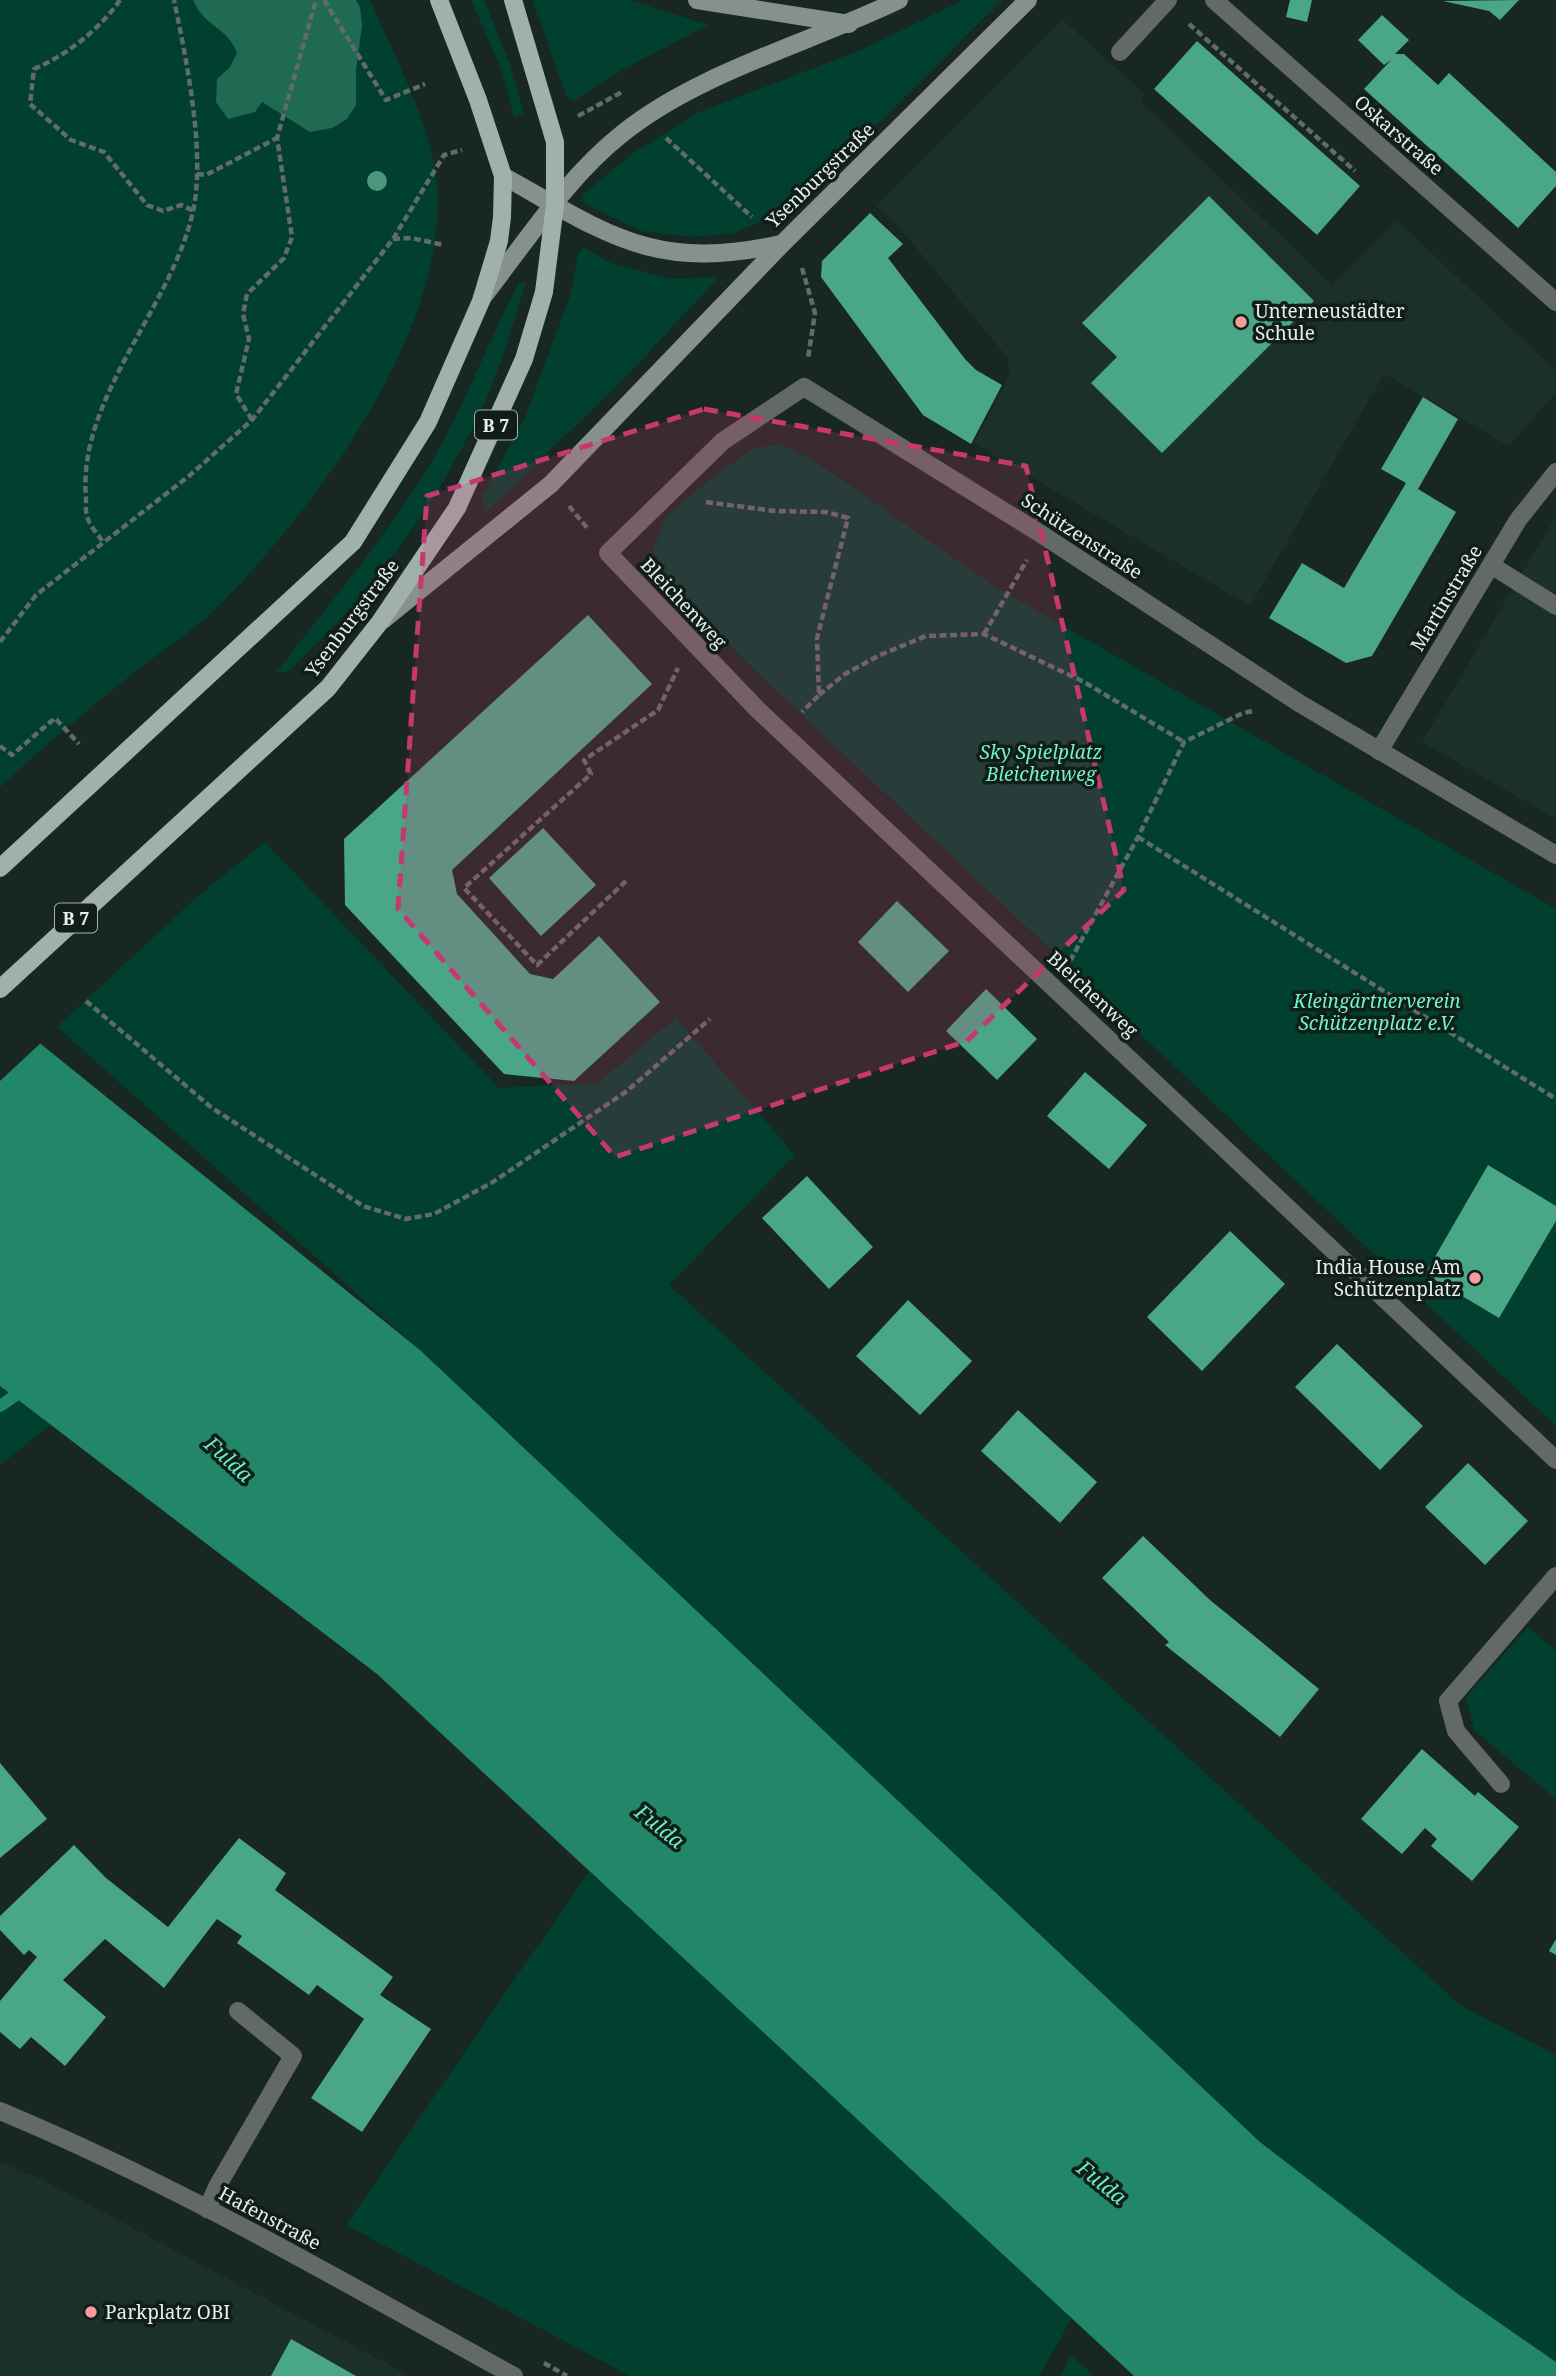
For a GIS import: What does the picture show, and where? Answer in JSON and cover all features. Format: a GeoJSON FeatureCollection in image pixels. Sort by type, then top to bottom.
{"type":"FeatureCollection","features":[{"type":"Feature","properties":{"kind":"main road"},"geometry":{"type":"LineString","coordinates":[[0,868],[353,542],[428,422],[481,301],[499,241],[503,176],[478,100],[439,0]]}},
{"type":"Feature","properties":{"kind":"main road","name":"B 7"},"geometry":{"type":"LineString","coordinates":[[513,0],[555,142],[555,205]]}},
{"type":"Feature","properties":{"kind":"main road"},"geometry":{"type":"LineString","coordinates":[[697,0],[849,24]]}},
{"type":"Feature","properties":{"kind":"main road"},"geometry":{"type":"LineString","coordinates":[[481,301],[595,158],[651,112],[699,86],[849,24],[899,0]]}},
{"type":"Feature","properties":{"kind":"main road","name":"Ysenburgstraße"},"geometry":{"type":"LineString","coordinates":[[0,989],[328,688],[380,622],[457,508],[524,359],[544,292],[555,205],[624,242],[662,251],[700,255],[742,253],[782,244],[1028,0]]}},
{"type":"Feature","properties":{"kind":"main road"},"geometry":{"type":"LineString","coordinates":[[503,176],[555,205]]}},
{"type":"Feature","properties":{"kind":"main road"},"geometry":{"type":"LineString","coordinates":[[380,622],[551,484],[782,244]]}},
{"type":"Feature","properties":{"kind":"street"},"geometry":{"type":"LineString","coordinates":[[1120,52],[1168,0]]}},
{"type":"Feature","properties":{"kind":"street","name":"Oskarstraße"},"geometry":{"type":"LineString","coordinates":[[1214,0],[1556,302]]}},
{"type":"Feature","properties":{"kind":"street","name":"Schützenstraße"},"geometry":{"type":"LineString","coordinates":[[608,552],[723,440],[804,387],[1041,534],[1299,703],[1556,855]]}},
{"type":"Feature","properties":{"kind":"street","name":"Martinstraße"},"geometry":{"type":"LineString","coordinates":[[1378,751],[1518,520],[1556,472]]}},
{"type":"Feature","properties":{"kind":"street","name":"Bleichenweg"},"geometry":{"type":"LineString","coordinates":[[608,552],[690,641],[782,733],[1556,1460]]}},
{"type":"Feature","properties":{"kind":"street"},"geometry":{"type":"LineString","coordinates":[[1491,565],[1556,606]]}},
{"type":"Feature","properties":{"kind":"street"},"geometry":{"type":"LineString","coordinates":[[1501,1784],[1456,1731],[1448,1701],[1556,1576]]}},
{"type":"Feature","properties":{"kind":"street"},"geometry":{"type":"LineString","coordinates":[[208,2208],[218,2185],[293,2056],[238,2011]]}},
{"type":"Feature","properties":{"kind":"street","name":"Hafenstraße"},"geometry":{"type":"LineString","coordinates":[[0,2111],[79,2144],[208,2208],[514,2376]]}},
{"type":"Feature","properties":{"kind":"path"},"geometry":{"type":"LineString","coordinates":[[120,0],[108,18],[51,61],[34,69],[30,104],[71,140],[104,152],[148,205],[163,211],[181,205],[194,211]]}},
{"type":"Feature","properties":{"kind":"path"},"geometry":{"type":"LineString","coordinates":[[102,541],[88,519],[84,476],[96,422],[183,243],[194,211],[197,174],[189,73],[174,0]]}},
{"type":"Feature","properties":{"kind":"path"},"geometry":{"type":"LineString","coordinates":[[252,420],[236,394],[249,339],[243,314],[247,294],[284,258],[292,237],[277,138],[316,0]]}},
{"type":"Feature","properties":{"kind":"path"},"geometry":{"type":"LineString","coordinates":[[324,0],[386,100],[425,84]]}},
{"type":"Feature","properties":{"kind":"path"},"geometry":{"type":"LineString","coordinates":[[197,174],[206,174],[277,138]]}},
{"type":"Feature","properties":{"kind":"path"},"geometry":{"type":"LineString","coordinates":[[0,642],[36,595],[102,541],[189,476],[252,420],[393,239],[444,155]]}},
{"type":"Feature","properties":{"kind":"path"},"geometry":{"type":"LineString","coordinates":[[393,239],[411,238],[444,245]]}},
{"type":"Feature","properties":{"kind":"path"},"geometry":{"type":"LineString","coordinates":[[667,495],[775,512],[826,512],[848,518],[817,638],[819,695]]}},
{"type":"Feature","properties":{"kind":"path"},"geometry":{"type":"LineString","coordinates":[[985,634],[1015,582]]}},
{"type":"Feature","properties":{"kind":"path"},"geometry":{"type":"LineString","coordinates":[[782,733],[819,695],[845,674],[880,655],[926,636],[985,634],[1084,682],[1184,742]]}},
{"type":"Feature","properties":{"kind":"path"},"geometry":{"type":"LineString","coordinates":[[626,881],[537,965],[464,888],[591,774],[584,760],[658,710],[690,641]]}},
{"type":"Feature","properties":{"kind":"path"},"geometry":{"type":"LineString","coordinates":[[1055,988],[1138,837],[1184,742],[1243,713]]}},
{"type":"Feature","properties":{"kind":"path"},"geometry":{"type":"LineString","coordinates":[[0,746],[12,755],[55,718],[79,744]]}},
{"type":"Feature","properties":{"kind":"path"},"geometry":{"type":"LineString","coordinates":[[1138,837],[1556,1099]]}},
{"type":"Feature","properties":{"kind":"path"},"geometry":{"type":"LineString","coordinates":[[86,1001],[204,1103],[363,1206],[406,1219],[434,1214],[493,1182],[626,1091],[710,1019]]}},
{"type":"Feature","properties":{"kind":"highlighted area"},"geometry":{"type":"Polygon","coordinates":[[[704,409],[1026,466],[1124,890],[967,1041],[615,1157],[398,909],[427,496],[704,409]]]}},
{"type":"Feature","properties":{"kind":"shaded area"},"geometry":{"type":"Polygon","coordinates":[[[193,0],[356,0],[360,7],[362,26],[356,71],[356,105],[347,119],[332,128],[310,132],[262,102],[255,112],[228,119],[216,102],[217,79],[230,67],[237,53],[228,37],[204,16],[193,0]]]}},
{"type":"Feature","properties":{"kind":"shaded area","name":"Unterneustädter Schule"},"geometry":{"type":"Polygon","coordinates":[[[1063,20],[1145,94],[1140,101],[1332,285],[1397,220],[1556,371],[1556,392],[1509,446],[1384,374],[1250,606],[974,443],[1009,376],[1008,358],[903,232],[877,206],[1063,20]]]}},
{"type":"Feature","properties":{"kind":"shaded area"},"geometry":{"type":"Polygon","coordinates":[[[1556,516],[1556,819],[1422,742],[1556,516]]]}},
{"type":"Feature","properties":{"kind":"shaded area"},"geometry":{"type":"Polygon","coordinates":[[[0,2162],[43,2180],[410,2376],[0,2376],[0,2162]]]}},
{"type":"Feature","properties":{"kind":"green space"},"geometry":{"type":"Polygon","coordinates":[[[0,0],[370,0],[423,122],[434,162],[437,221],[426,281],[405,342],[375,402],[339,460],[300,514],[220,605],[105,696],[0,787],[0,0]]]}},
{"type":"Feature","properties":{"kind":"green space"},"geometry":{"type":"Polygon","coordinates":[[[471,0],[484,0],[510,64],[524,114],[514,116],[501,69],[471,0]]]}},
{"type":"Feature","properties":{"kind":"green space"},"geometry":{"type":"Polygon","coordinates":[[[532,0],[630,0],[708,25],[622,70],[574,101],[567,97],[532,0]]]}},
{"type":"Feature","properties":{"kind":"green space"},"geometry":{"type":"Polygon","coordinates":[[[963,0],[1001,0],[797,205],[734,233],[691,237],[641,231],[585,204],[582,195],[632,154],[699,112],[859,51],[963,0]]]}},
{"type":"Feature","properties":{"kind":"green space"},"geometry":{"type":"Polygon","coordinates":[[[583,247],[611,263],[671,279],[719,277],[622,381],[486,512],[482,497],[525,417],[571,293],[578,253],[583,247]]]}},
{"type":"Feature","properties":{"kind":"green space"},"geometry":{"type":"Polygon","coordinates":[[[526,282],[503,356],[473,427],[414,527],[342,618],[287,672],[276,673],[367,556],[418,484],[459,410],[519,283],[526,282]]]}},
{"type":"Feature","properties":{"kind":"green space"},"geometry":{"type":"Polygon","coordinates":[[[782,444],[816,462],[994,586],[1556,909],[1556,1426],[746,662],[678,590],[653,550],[666,516],[752,449],[782,444]]]}},
{"type":"Feature","properties":{"kind":"green space"},"geometry":{"type":"Polygon","coordinates":[[[265,842],[499,1088],[598,1083],[676,1018],[795,1155],[669,1285],[1460,2005],[1556,2055],[1556,2362],[1458,2294],[1260,2142],[420,1350],[57,1027],[198,896],[265,842]]]}},
{"type":"Feature","properties":{"kind":"green space"},"geometry":{"type":"Polygon","coordinates":[[[0,1386],[51,1425],[0,1465],[0,1386]]]}},
{"type":"Feature","properties":{"kind":"green space"},"geometry":{"type":"Polygon","coordinates":[[[1528,1627],[1556,1651],[1556,1799],[1474,1730],[1466,1697],[1528,1627]]]}},
{"type":"Feature","properties":{"kind":"green space"},"geometry":{"type":"Polygon","coordinates":[[[589,1871],[1072,2318],[1039,2376],[630,2376],[346,2225],[589,1871]]]}},
{"type":"Feature","properties":{"kind":"green space"},"geometry":{"type":"Polygon","coordinates":[[[1071,2356],[1095,2376],[1060,2376],[1071,2356]]]}},
{"type":"Feature","properties":{"kind":"water","name":"Fulda"},"geometry":{"type":"Polygon","coordinates":[[[0,1011],[420,1350],[1260,2142],[1458,2294],[1556,2362],[1556,2376],[1134,2376],[377,1674],[0,1386],[0,1011]]]}},
{"type":"Feature","properties":{"kind":"pier"},"geometry":{"type":"Polygon","coordinates":[[[0,1008],[44,1040],[0,1081],[0,1008]]]}},
{"type":"Feature","properties":{"kind":"building"},"geometry":{"type":"Polygon","coordinates":[[[1290,0],[1312,0],[1307,22],[1286,17],[1290,0]]]}},
{"type":"Feature","properties":{"kind":"building"},"geometry":{"type":"Polygon","coordinates":[[[1519,0],[1500,20],[1489,11],[1443,1],[1519,0]]]}},
{"type":"Feature","properties":{"kind":"building"},"geometry":{"type":"Polygon","coordinates":[[[1382,15],[1409,40],[1395,54],[1404,54],[1438,85],[1449,73],[1556,172],[1556,186],[1518,228],[1364,89],[1391,60],[1384,65],[1358,40],[1382,15]]]}},
{"type":"Feature","properties":{"kind":"building"},"geometry":{"type":"Polygon","coordinates":[[[1197,41],[1360,186],[1317,235],[1154,89],[1197,41]]]}},
{"type":"Feature","properties":{"kind":"building"},"geometry":{"type":"Polygon","coordinates":[[[1209,196],[1314,301],[1162,453],[1091,383],[1117,357],[1082,323],[1209,196]]]}},
{"type":"Feature","properties":{"kind":"building"},"geometry":{"type":"Polygon","coordinates":[[[870,213],[903,244],[888,258],[965,359],[976,370],[1002,385],[971,444],[923,415],[821,277],[822,261],[870,213]]]}},
{"type":"Feature","properties":{"kind":"building"},"geometry":{"type":"Polygon","coordinates":[[[1423,397],[1458,419],[1418,489],[1456,512],[1372,656],[1346,663],[1269,618],[1302,563],[1344,588],[1406,483],[1381,469],[1423,397]]]}},
{"type":"Feature","properties":{"kind":"building"},"geometry":{"type":"Polygon","coordinates":[[[588,615],[652,684],[452,870],[457,894],[530,974],[553,979],[599,936],[660,1002],[574,1081],[504,1074],[345,905],[344,839],[588,615]]]}},
{"type":"Feature","properties":{"kind":"building"},"geometry":{"type":"Polygon","coordinates":[[[543,828],[596,885],[541,936],[489,878],[543,828]]]}},
{"type":"Feature","properties":{"kind":"building"},"geometry":{"type":"Polygon","coordinates":[[[897,901],[949,951],[908,992],[858,942],[897,901]]]}},
{"type":"Feature","properties":{"kind":"building"},"geometry":{"type":"Polygon","coordinates":[[[986,989],[1037,1039],[997,1080],[946,1031],[986,989]]]}},
{"type":"Feature","properties":{"kind":"building"},"geometry":{"type":"Polygon","coordinates":[[[1085,1072],[1147,1125],[1109,1169],[1047,1116],[1085,1072]]]}},
{"type":"Feature","properties":{"kind":"building"},"geometry":{"type":"Polygon","coordinates":[[[1488,1165],[1556,1206],[1556,1221],[1499,1318],[1425,1274],[1488,1165]]]}},
{"type":"Feature","properties":{"kind":"building"},"geometry":{"type":"Polygon","coordinates":[[[807,1176],[873,1247],[829,1289],[762,1218],[807,1176]]]}},
{"type":"Feature","properties":{"kind":"building"},"geometry":{"type":"Polygon","coordinates":[[[1230,1231],[1285,1284],[1202,1371],[1147,1317],[1230,1231]]]}},
{"type":"Feature","properties":{"kind":"building"},"geometry":{"type":"Polygon","coordinates":[[[908,1300],[972,1361],[920,1415],[856,1356],[908,1300]]]}},
{"type":"Feature","properties":{"kind":"building"},"geometry":{"type":"Polygon","coordinates":[[[1337,1344],[1423,1426],[1380,1470],[1295,1387],[1337,1344]]]}},
{"type":"Feature","properties":{"kind":"building"},"geometry":{"type":"Polygon","coordinates":[[[1018,1410],[1097,1482],[1060,1523],[981,1451],[1018,1410]]]}},
{"type":"Feature","properties":{"kind":"building"},"geometry":{"type":"Polygon","coordinates":[[[1468,1463],[1528,1521],[1485,1565],[1425,1507],[1468,1463]]]}},
{"type":"Feature","properties":{"kind":"building"},"geometry":{"type":"Polygon","coordinates":[[[1143,1536],[1210,1600],[1319,1689],[1280,1737],[1165,1645],[1169,1642],[1102,1578],[1143,1536]]]}},
{"type":"Feature","properties":{"kind":"building"},"geometry":{"type":"Polygon","coordinates":[[[1422,1749],[1475,1796],[1478,1792],[1519,1827],[1472,1881],[1431,1846],[1437,1839],[1425,1828],[1402,1854],[1361,1819],[1422,1749]]]}},
{"type":"Feature","properties":{"kind":"building"},"geometry":{"type":"Polygon","coordinates":[[[0,1763],[47,1819],[0,1858],[0,1763]]]}},
{"type":"Feature","properties":{"kind":"building"},"geometry":{"type":"Polygon","coordinates":[[[239,1838],[286,1873],[275,1890],[393,1977],[380,1995],[431,2029],[362,2132],[311,2098],[364,2019],[317,1985],[309,1995],[237,1943],[242,1936],[217,1919],[164,1988],[105,1939],[63,1980],[106,2017],[65,2066],[31,2037],[20,2049],[0,2032],[0,2001],[37,1957],[29,1950],[24,1955],[0,1930],[0,1916],[74,1845],[106,1878],[168,1927],[239,1838]]]}},
{"type":"Feature","properties":{"kind":"building"},"geometry":{"type":"Polygon","coordinates":[[[1556,1939],[1556,1955],[1549,1951],[1556,1939]]]}},
{"type":"Feature","properties":{"kind":"building"},"geometry":{"type":"Polygon","coordinates":[[[291,2339],[356,2376],[271,2376],[291,2339]]]}},
{"type":"Feature","properties":{"kind":"waterway"},"geometry":{"type":"LineString","coordinates":[[0,1406],[26,1388]]}},
{"type":"Feature","properties":{"kind":"place","name":"Unterneustädter Schule"},"geometry":{"type":"Point","coordinates":[1241,322]}},
{"type":"Feature","properties":{"kind":"place","name":"India House Am Schützenplatz"},"geometry":{"type":"Point","coordinates":[1475,1278]}},
{"type":"Feature","properties":{"kind":"place","name":"Parkplatz OBI"},"geometry":{"type":"Point","coordinates":[91,2312]}},
{"type":"Feature","properties":{"kind":"park label","name":"Sky Spielplatz Bleichenweg"},"geometry":{"type":"Point","coordinates":[1041,763]}},
{"type":"Feature","properties":{"kind":"park label","name":"Kleingärtnerverein Schützenplatz e.V."},"geometry":{"type":"Point","coordinates":[1377,1012]}}]}
